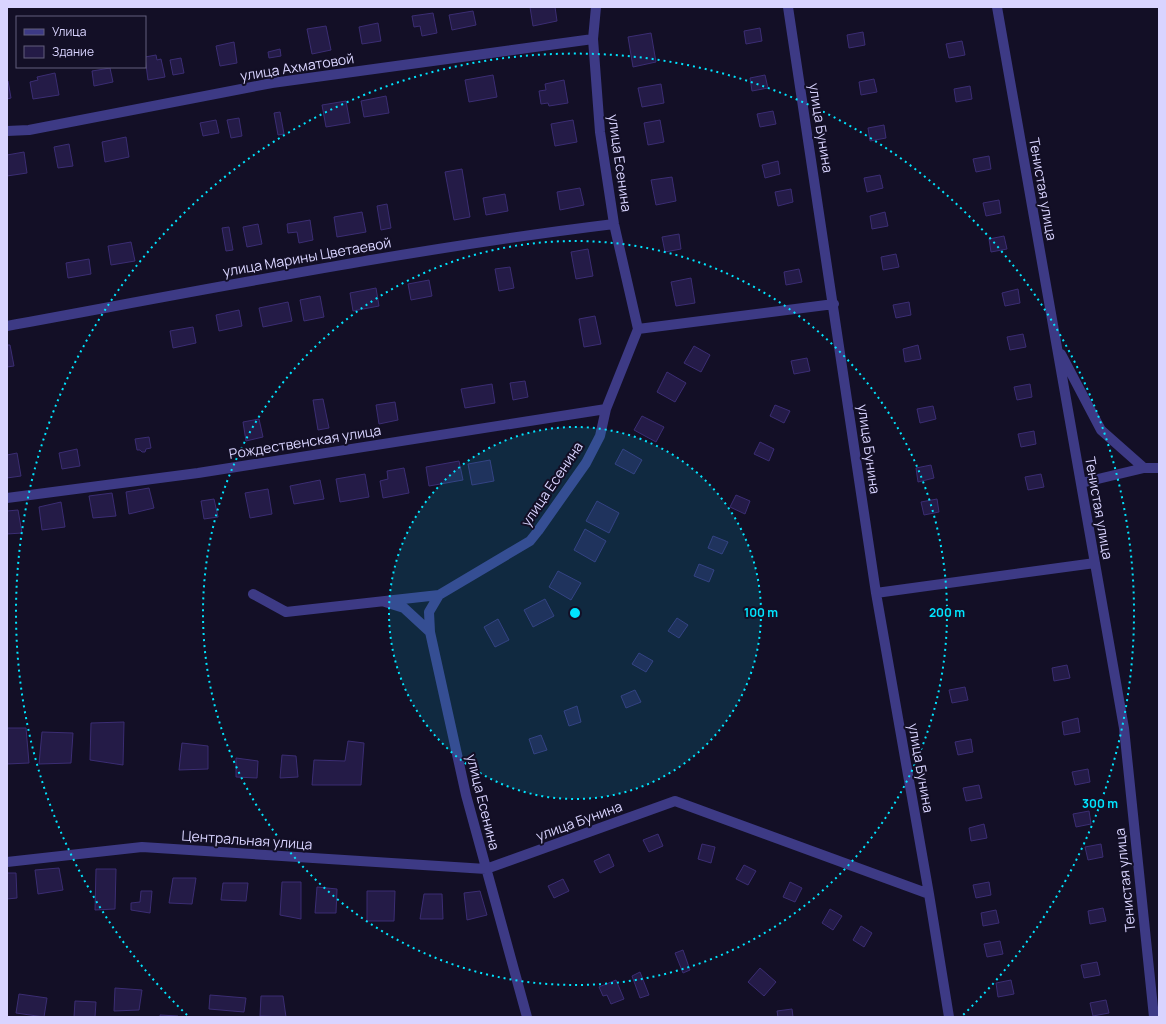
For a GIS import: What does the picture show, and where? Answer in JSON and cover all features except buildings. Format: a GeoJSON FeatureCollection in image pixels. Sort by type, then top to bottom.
{"type":"FeatureCollection","features":[{"type":"Feature","properties":{"kind":"street","name":"улица Есенина"},"geometry":{"type":"LineString","coordinates":[[527,1017],[466,795],[430,632],[429,612],[439,595],[530,540],[538,531],[586,463],[600,436],[606,409],[638,329],[614,224],[600,132],[593,39],[596,7]]}},
{"type":"Feature","properties":{"kind":"street","name":"улица Бунина"},"geometry":{"type":"LineString","coordinates":[[788,7],[834,304],[876,593],[949,1017]]}},
{"type":"Feature","properties":{"kind":"street","name":"Тенистая улица"},"geometry":{"type":"LineString","coordinates":[[997,7],[1124,728],[1154,1017]]}},
{"type":"Feature","properties":{"kind":"street","name":"улица Ахматовой"},"geometry":{"type":"LineString","coordinates":[[7,131],[29,130],[272,83],[593,39]]}},
{"type":"Feature","properties":{"kind":"street","name":"улица Марины Цветаевой"},"geometry":{"type":"LineString","coordinates":[[7,326],[367,260],[532,234],[614,224]]}},
{"type":"Feature","properties":{"kind":"street"},"geometry":{"type":"LineString","coordinates":[[638,329],[834,304]]}},
{"type":"Feature","properties":{"kind":"street"},"geometry":{"type":"LineString","coordinates":[[1056,345],[1101,430],[1144,468]]}},
{"type":"Feature","properties":{"kind":"street","name":"Рождественская улица"},"geometry":{"type":"LineString","coordinates":[[7,498],[198,473],[606,409]]}},
{"type":"Feature","properties":{"kind":"street"},"geometry":{"type":"LineString","coordinates":[[1081,483],[1144,468],[1159,468]]}},
{"type":"Feature","properties":{"kind":"street"},"geometry":{"type":"LineString","coordinates":[[876,593],[1095,563]]}},
{"type":"Feature","properties":{"kind":"street"},"geometry":{"type":"LineString","coordinates":[[253,594],[286,612],[381,600],[439,595]]}},
{"type":"Feature","properties":{"kind":"street"},"geometry":{"type":"LineString","coordinates":[[381,600],[404,608],[430,632]]}},
{"type":"Feature","properties":{"kind":"street","name":"улица Бунина"},"geometry":{"type":"LineString","coordinates":[[486,869],[675,801],[929,894]]}},
{"type":"Feature","properties":{"kind":"street","name":"Центральная улица"},"geometry":{"type":"LineString","coordinates":[[7,862],[142,847],[486,869]]}}]}
